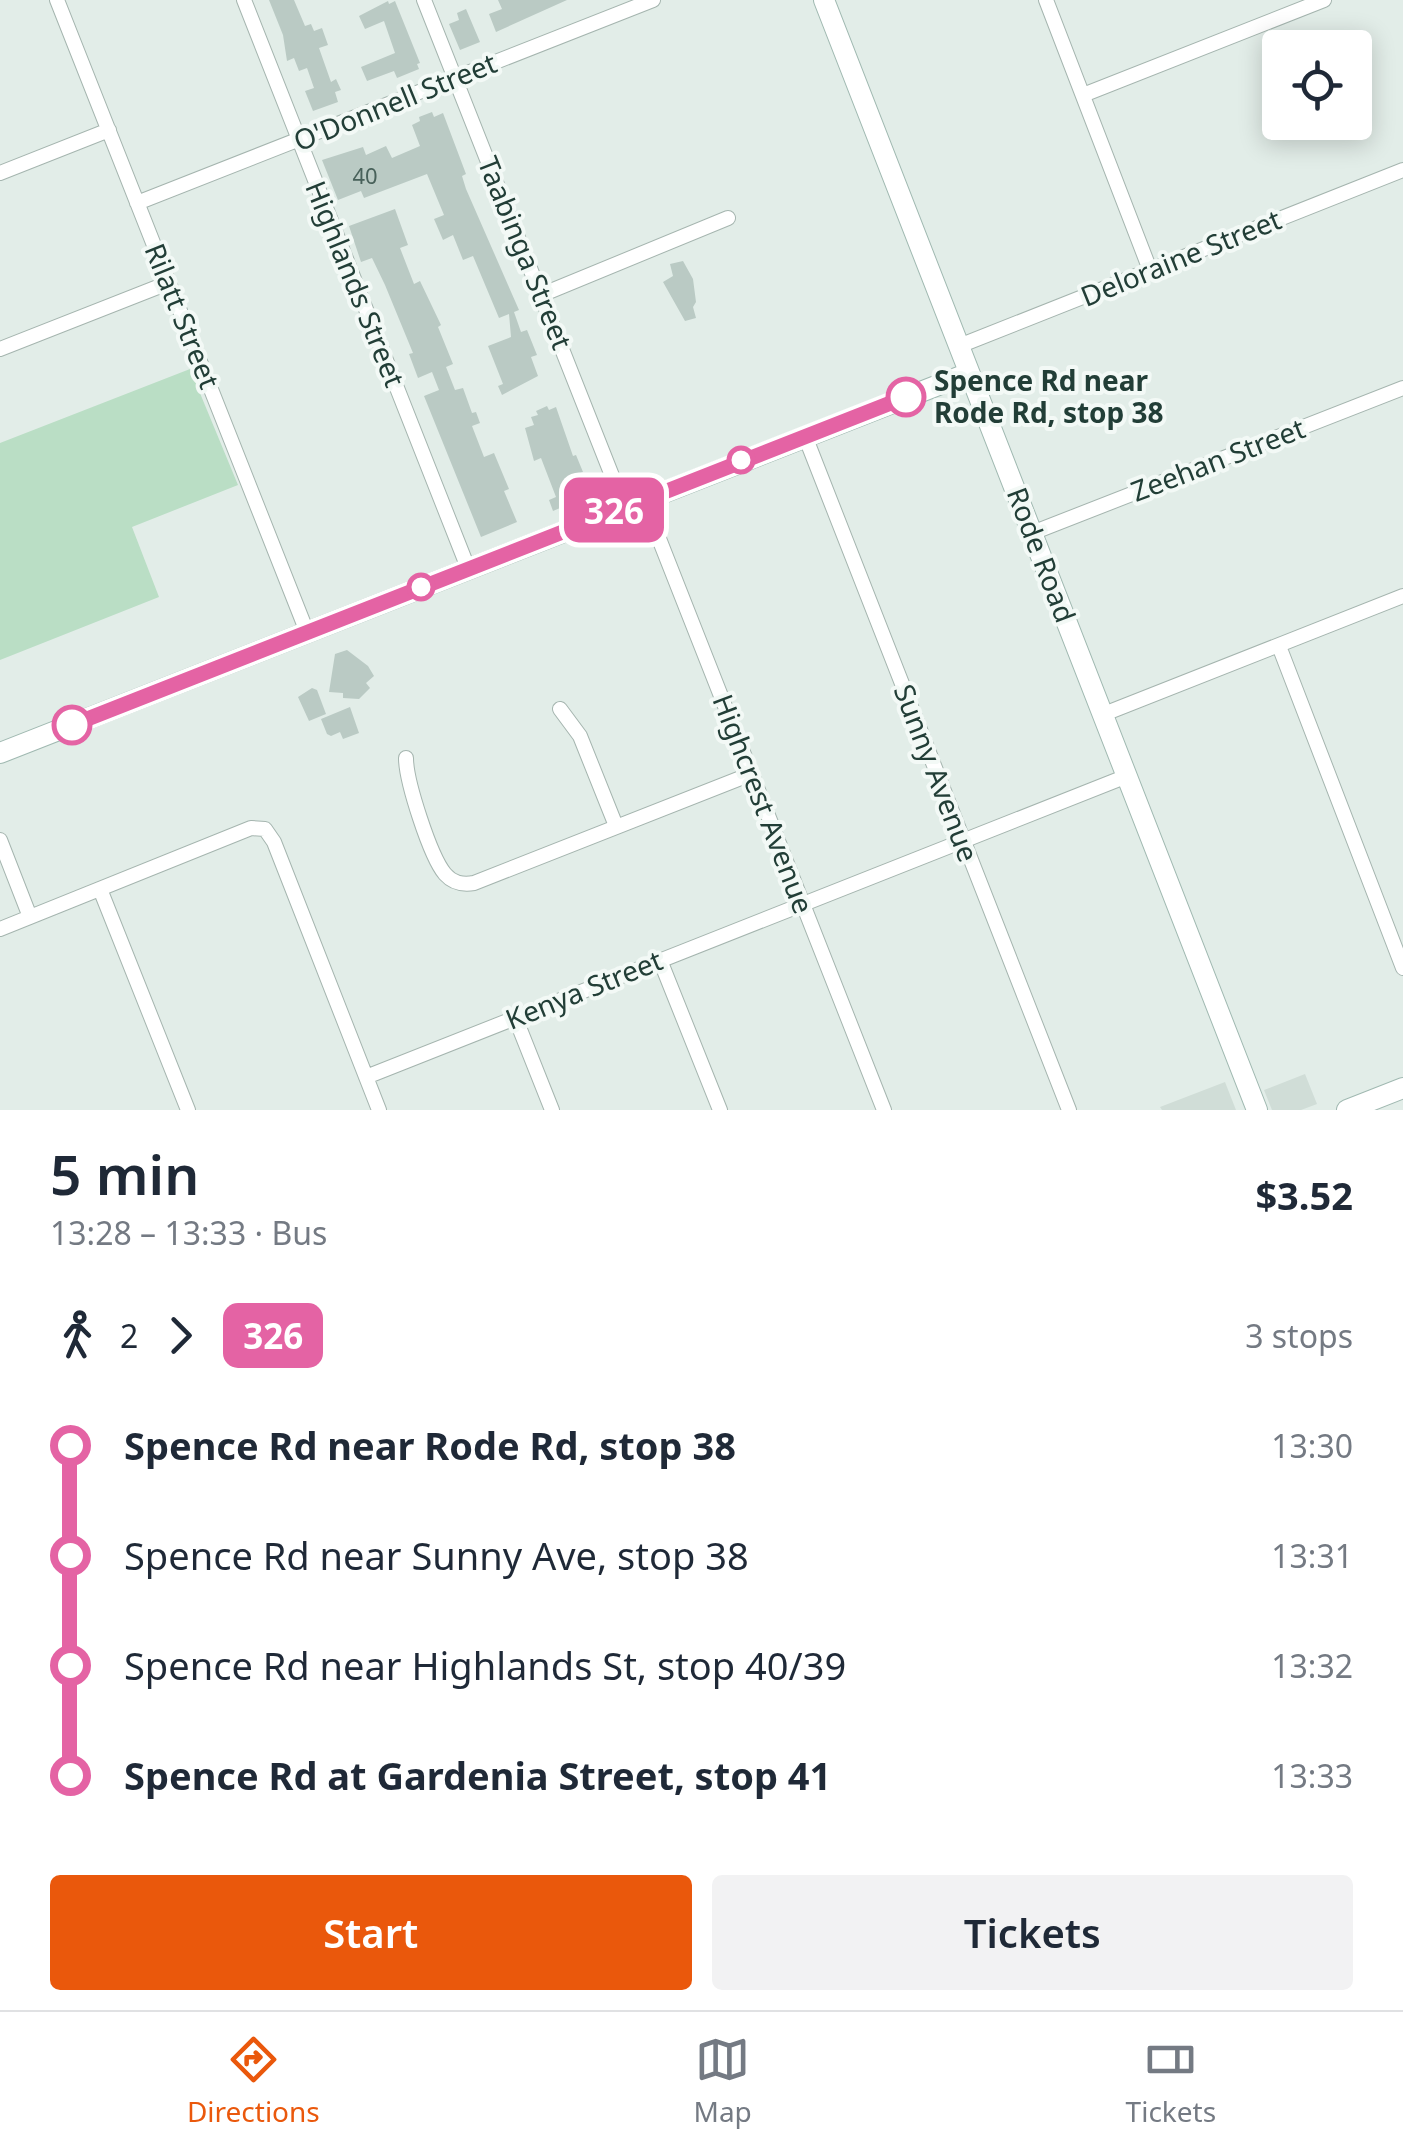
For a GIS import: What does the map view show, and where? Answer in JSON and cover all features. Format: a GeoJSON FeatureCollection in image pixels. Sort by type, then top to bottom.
{"type":"FeatureCollection","features":[{"type":"Feature","properties":{"kind":"main road","name":"Rode Road"},"geometry":{"type":"LineString","coordinates":[[824,0],[1258,1110]]}},
{"type":"Feature","properties":{"kind":"main road"},"geometry":{"type":"LineString","coordinates":[[0,754],[969,372]]}},
{"type":"Feature","properties":{"kind":"main road"},"geometry":{"type":"LineString","coordinates":[[1347,1110],[1403,1088]]}},
{"type":"Feature","properties":{"kind":"street","name":"Rilatt Street"},"geometry":{"type":"LineString","coordinates":[[58,0],[308,632]]}},
{"type":"Feature","properties":{"kind":"street","name":"Highlands Street"},"geometry":{"type":"LineString","coordinates":[[244,0],[468,568]]}},
{"type":"Feature","properties":{"kind":"street","name":"Taabinga Street"},"geometry":{"type":"LineString","coordinates":[[424,0],[542,294],[634,502]]}},
{"type":"Feature","properties":{"kind":"street"},"geometry":{"type":"LineString","coordinates":[[1046,0],[1150,270]]}},
{"type":"Feature","properties":{"kind":"street"},"geometry":{"type":"LineString","coordinates":[[1083,95],[1324,0]]}},
{"type":"Feature","properties":{"kind":"street","name":"O'Donnell Street"},"geometry":{"type":"LineString","coordinates":[[137,203],[648,1]]}},
{"type":"Feature","properties":{"kind":"street"},"geometry":{"type":"LineString","coordinates":[[0,173],[109,130]]}},
{"type":"Feature","properties":{"kind":"street","name":"Deloraine Street"},"geometry":{"type":"LineString","coordinates":[[959,346],[1403,170]]}},
{"type":"Feature","properties":{"kind":"street"},"geometry":{"type":"LineString","coordinates":[[542,294],[728,218]]}},
{"type":"Feature","properties":{"kind":"street"},"geometry":{"type":"LineString","coordinates":[[0,349],[168,283]]}},
{"type":"Feature","properties":{"kind":"street","name":"Zeehan Street"},"geometry":{"type":"LineString","coordinates":[[1032,533],[1403,388]]}},
{"type":"Feature","properties":{"kind":"street","name":"Sunny Avenue"},"geometry":{"type":"LineString","coordinates":[[804,436],[1068,1110]]}},
{"type":"Feature","properties":{"kind":"street","name":"Highcrest Avenue"},"geometry":{"type":"LineString","coordinates":[[634,502],[751,774],[884,1110]]}},
{"type":"Feature","properties":{"kind":"street"},"geometry":{"type":"LineString","coordinates":[[1104,714],[1403,596]]}},
{"type":"Feature","properties":{"kind":"street"},"geometry":{"type":"LineString","coordinates":[[1278,646],[1403,968]]}},
{"type":"Feature","properties":{"kind":"street"},"geometry":{"type":"LineString","coordinates":[[560,709],[580,736],[616,826]]}},
{"type":"Feature","properties":{"kind":"street"},"geometry":{"type":"LineString","coordinates":[[406,758],[408,783],[452,889],[751,774]]}},
{"type":"Feature","properties":{"kind":"street","name":"Kenya Street"},"geometry":{"type":"LineString","coordinates":[[366,1077],[1128,776]]}},
{"type":"Feature","properties":{"kind":"street"},"geometry":{"type":"LineString","coordinates":[[0,929],[251,828],[265,828],[274,842],[379,1110]]}},
{"type":"Feature","properties":{"kind":"street"},"geometry":{"type":"LineString","coordinates":[[0,840],[30,917]]}},
{"type":"Feature","properties":{"kind":"street"},"geometry":{"type":"LineString","coordinates":[[100,888],[188,1110]]}},
{"type":"Feature","properties":{"kind":"street"},"geometry":{"type":"LineString","coordinates":[[660,960],[720,1110]]}},
{"type":"Feature","properties":{"kind":"street"},"geometry":{"type":"LineString","coordinates":[[515,1017],[552,1110]]}},
{"type":"Feature","properties":{"kind":"shaded area"},"geometry":{"type":"Polygon","coordinates":[[[1305,1074],[1317,1104],[1301,1110],[1272,1110],[1264,1090],[1305,1074]]]}},
{"type":"Feature","properties":{"kind":"shaded area"},"geometry":{"type":"Polygon","coordinates":[[[1225,1082],[1236,1110],[1160,1107],[1225,1082]]]}},
{"type":"Feature","properties":{"kind":"green space"},"geometry":{"type":"Polygon","coordinates":[[[190,369],[238,485],[132,527],[159,597],[0,660],[0,443],[190,369]]]}},
{"type":"Feature","properties":{"kind":"building"},"geometry":{"type":"Polygon","coordinates":[[[269,0],[294,0],[305,26],[311,24],[314,31],[322,28],[328,45],[319,48],[331,82],[336,79],[341,90],[335,92],[338,102],[313,111],[305,91],[314,88],[307,68],[299,71],[294,58],[287,61],[283,35],[269,0]]]}},
{"type":"Feature","properties":{"kind":"building"},"geometry":{"type":"Polygon","coordinates":[[[498,0],[567,0],[496,32],[489,14],[502,9],[498,0]]]}},
{"type":"Feature","properties":{"kind":"building"},"geometry":{"type":"Polygon","coordinates":[[[395,1],[419,69],[397,78],[394,71],[367,81],[361,67],[395,53],[384,21],[365,29],[359,16],[395,1]]]}},
{"type":"Feature","properties":{"kind":"building"},"geometry":{"type":"Polygon","coordinates":[[[466,9],[480,42],[460,50],[449,24],[459,20],[457,13],[466,9]]]}},
{"type":"Feature","properties":{"kind":"building"},"geometry":{"type":"Polygon","coordinates":[[[432,112],[434,117],[443,113],[466,174],[462,176],[466,189],[519,310],[514,312],[521,332],[527,330],[537,355],[531,357],[538,376],[502,395],[498,386],[503,384],[488,346],[511,337],[509,314],[499,318],[473,256],[463,260],[453,235],[443,240],[434,219],[444,215],[427,174],[364,198],[361,191],[338,200],[322,160],[363,147],[366,155],[386,146],[392,158],[420,146],[412,125],[432,112]]]}},
{"type":"Feature","properties":{"kind":"building"},"geometry":{"type":"Polygon","coordinates":[[[395,209],[408,245],[400,248],[414,284],[420,281],[441,325],[438,327],[453,364],[446,367],[455,390],[463,388],[480,423],[472,426],[484,457],[494,453],[509,489],[504,491],[517,522],[481,537],[424,396],[439,390],[432,372],[418,378],[409,354],[413,353],[385,285],[372,258],[361,262],[349,226],[395,209]]]}},
{"type":"Feature","properties":{"kind":"building"},"geometry":{"type":"Polygon","coordinates":[[[683,261],[693,279],[696,302],[696,318],[685,321],[663,282],[673,276],[670,264],[683,261]]]}},
{"type":"Feature","properties":{"kind":"building"},"geometry":{"type":"Polygon","coordinates":[[[547,406],[549,410],[556,407],[573,456],[576,455],[583,472],[577,474],[586,497],[553,511],[549,500],[556,497],[541,458],[534,461],[525,428],[534,425],[531,417],[538,415],[536,411],[547,406]]]}},
{"type":"Feature","properties":{"kind":"building"},"geometry":{"type":"Polygon","coordinates":[[[347,650],[368,666],[374,676],[366,683],[370,688],[359,699],[329,692],[335,654],[347,650]]]}},
{"type":"Feature","properties":{"kind":"building"},"geometry":{"type":"Polygon","coordinates":[[[312,688],[317,690],[326,714],[309,721],[298,697],[312,688]]]}},
{"type":"Feature","properties":{"kind":"building"},"geometry":{"type":"Polygon","coordinates":[[[350,707],[359,733],[343,739],[340,732],[327,734],[321,719],[350,707]]]}},
{"type":"Feature","properties":{"kind":"bus line","name":"326"},"geometry":{"type":"LineString","coordinates":[[72,725],[906,397]]}},
{"type":"Feature","properties":{"kind":"place","name":"Spence Rd near Rode Rd, stop 38"},"geometry":{"type":"Point","coordinates":[906,397]}}]}
